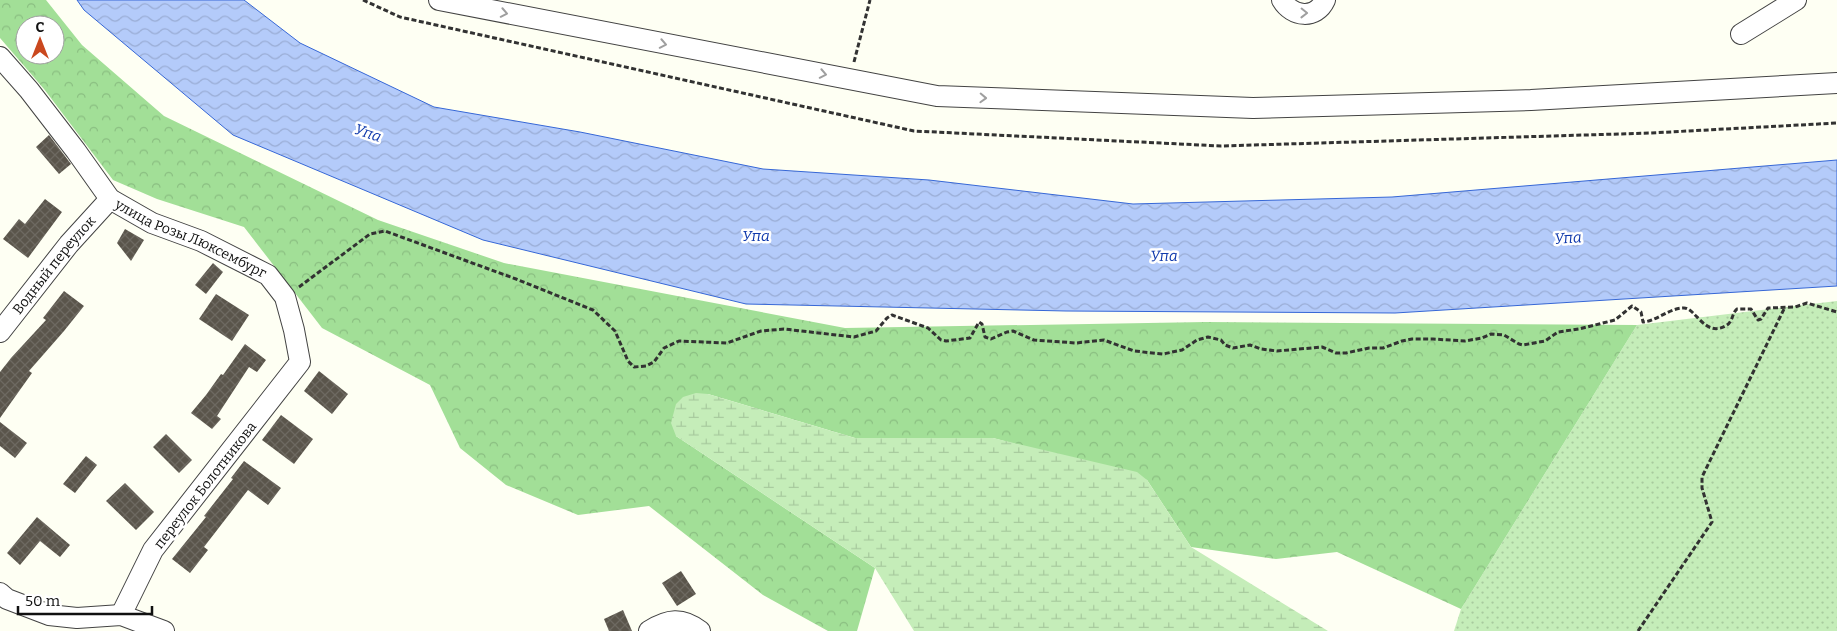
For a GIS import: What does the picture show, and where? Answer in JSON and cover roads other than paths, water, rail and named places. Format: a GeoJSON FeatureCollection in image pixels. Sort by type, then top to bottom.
{"type":"FeatureCollection","features":[{"type":"Feature","properties":{"kind":"street"},"geometry":{"type":"LineString","coordinates":[[439,0],[938,96],[1253,108],[1530,100],[1837,83]]}},
{"type":"Feature","properties":{"kind":"street"},"geometry":{"type":"LineString","coordinates":[[1282,0],[1291,11],[1305,14],[1318,10],[1326,0]]}},
{"type":"Feature","properties":{"kind":"street"},"geometry":{"type":"LineString","coordinates":[[1741,34],[1796,0]]}},
{"type":"Feature","properties":{"kind":"street","name":"улица Розы Люксембург"},"geometry":{"type":"LineString","coordinates":[[0,57],[29,90],[110,199],[152,223],[201,241],[268,275],[285,298],[300,362]]}},
{"type":"Feature","properties":{"kind":"street","name":"Водный переулок"},"geometry":{"type":"LineString","coordinates":[[0,332],[70,244],[110,199]]}},
{"type":"Feature","properties":{"kind":"street","name":"переулок Болотникова"},"geometry":{"type":"LineString","coordinates":[[121,615],[154,550],[300,362]]}},
{"type":"Feature","properties":{"kind":"street"},"geometry":{"type":"LineString","coordinates":[[0,593],[7,598],[49,615],[77,618],[121,615],[164,631]]}},
{"type":"Feature","properties":{"kind":"street"},"geometry":{"type":"LineString","coordinates":[[649,631],[675,620],[691,624],[700,631]]}},
{"type":"Feature","properties":{"kind":"water","name":"Упа"},"geometry":{"type":"Polygon","coordinates":[[[77,0],[244,0],[300,43],[434,107],[580,132],[763,169],[929,180],[1133,204],[1392,197],[1837,160],[1837,286],[1395,313],[1066,311],[746,304],[483,240],[233,135],[84,10],[77,0]]]}}]}
